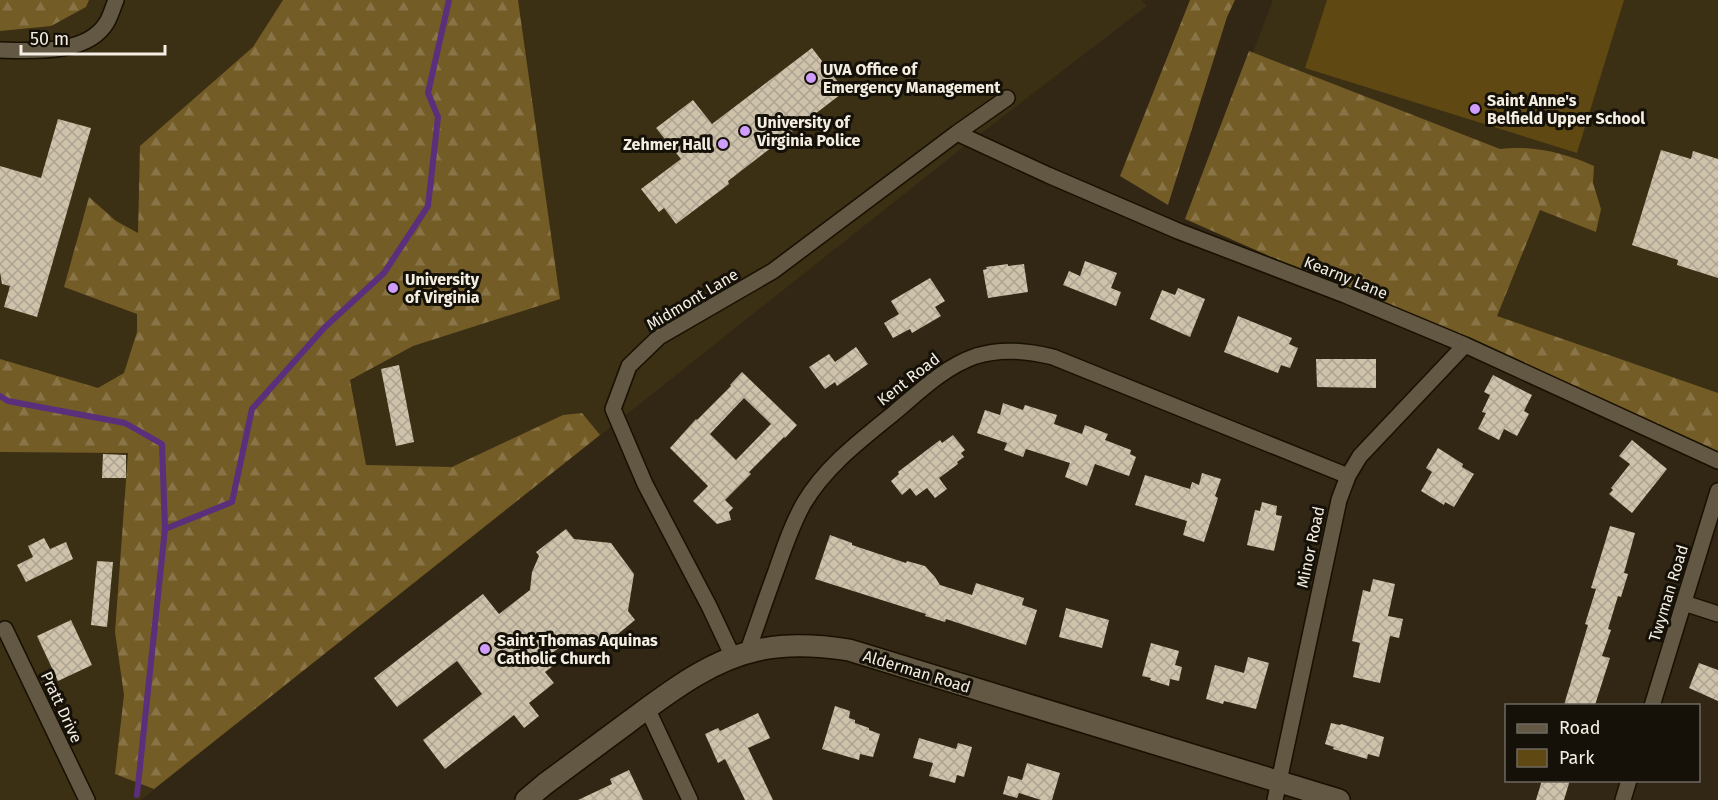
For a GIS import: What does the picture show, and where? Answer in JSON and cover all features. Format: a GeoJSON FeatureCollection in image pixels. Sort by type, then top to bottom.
{"type":"FeatureCollection","features":[{"type":"Feature","properties":{"kind":"main road","name":"Alderman Road"},"geometry":{"type":"LineString","coordinates":[[526,800],[647,708],[707,669],[740,655],[789,645],[819,645],[849,650],[1277,791],[1340,800]]}},
{"type":"Feature","properties":{"kind":"street"},"geometry":{"type":"LineString","coordinates":[[0,50],[58,49],[85,42],[98,34],[107,22],[116,0]]}},
{"type":"Feature","properties":{"kind":"street","name":"Midmont Lane"},"geometry":{"type":"LineString","coordinates":[[740,655],[709,606],[645,484],[614,409],[629,366],[659,337],[773,271],[1007,98]]}},
{"type":"Feature","properties":{"kind":"street","name":"Kearny Lane"},"geometry":{"type":"LineString","coordinates":[[957,133],[1178,231],[1345,295],[1465,345],[1718,461]]}},
{"type":"Feature","properties":{"kind":"street","name":"Minor Road"},"geometry":{"type":"LineString","coordinates":[[1277,791],[1339,500],[1348,476],[1360,456],[1465,345]]}},
{"type":"Feature","properties":{"kind":"street","name":"Kent Road"},"geometry":{"type":"LineString","coordinates":[[740,655],[790,531],[804,503],[818,483],[838,459],[935,379],[954,366],[977,356],[1005,351],[1029,352],[1053,357],[1348,476]]}},
{"type":"Feature","properties":{"kind":"street","name":"Twyman Road"},"geometry":{"type":"LineString","coordinates":[[1652,704],[1718,491]]}},
{"type":"Feature","properties":{"kind":"street"},"geometry":{"type":"LineString","coordinates":[[1684,603],[1718,614]]}},
{"type":"Feature","properties":{"kind":"street","name":"Pratt Drive"},"geometry":{"type":"LineString","coordinates":[[5,629],[87,800]]}},
{"type":"Feature","properties":{"kind":"street"},"geometry":{"type":"LineString","coordinates":[[647,708],[690,800]]}},
{"type":"Feature","properties":{"kind":"street"},"geometry":{"type":"LineString","coordinates":[[1623,800],[1628,782]]}},
{"type":"Feature","properties":{"kind":"shaded area","name":"University of Virginia"},"geometry":{"type":"Polygon","coordinates":[[[0,0],[1142,0],[1147,6],[971,141],[141,800],[0,800],[0,0]]]}},
{"type":"Feature","properties":{"kind":"shaded area","name":"Saint Anne's Belfield Upper School"},"geometry":{"type":"Polygon","coordinates":[[[1273,0],[1718,0],[1718,430],[1190,217],[1273,0]]]}},
{"type":"Feature","properties":{"kind":"green space"},"geometry":{"type":"Polygon","coordinates":[[[0,0],[89,0],[86,7],[51,26],[0,31],[0,0]]]}},
{"type":"Feature","properties":{"kind":"green space"},"geometry":{"type":"Polygon","coordinates":[[[283,0],[518,0],[560,299],[413,346],[350,380],[366,465],[452,467],[563,415],[582,413],[600,435],[154,789],[115,774],[124,695],[115,632],[128,453],[0,452],[0,359],[98,388],[124,373],[137,332],[137,314],[64,287],[89,197],[116,221],[138,233],[140,146],[253,47],[283,0]]]}},
{"type":"Feature","properties":{"kind":"green space"},"geometry":{"type":"Polygon","coordinates":[[[1190,0],[1235,0],[1227,17],[1168,205],[1120,176],[1190,0]]]}},
{"type":"Feature","properties":{"kind":"green space"},"geometry":{"type":"Polygon","coordinates":[[[1327,0],[1624,0],[1577,153],[1305,68],[1327,0]]]}},
{"type":"Feature","properties":{"kind":"green space"},"geometry":{"type":"Polygon","coordinates":[[[1249,51],[1500,149],[1524,148],[1548,151],[1594,166],[1593,183],[1601,209],[1596,232],[1540,210],[1497,316],[1718,393],[1718,453],[1185,219],[1249,51]]]}},
{"type":"Feature","properties":{"kind":"building","name":"Zehmer Hall"},"geometry":{"type":"Polygon","coordinates":[[[812,48],[845,91],[676,224],[664,208],[659,212],[641,189],[681,159],[656,128],[693,100],[712,124],[812,48]]]}},
{"type":"Feature","properties":{"kind":"building"},"geometry":{"type":"Polygon","coordinates":[[[58,119],[91,128],[37,317],[4,307],[10,286],[2,284],[0,272],[0,166],[41,178],[58,119]]]}},
{"type":"Feature","properties":{"kind":"building"},"geometry":{"type":"Polygon","coordinates":[[[1661,150],[1691,159],[1693,151],[1718,159],[1718,278],[1677,265],[1678,260],[1632,245],[1661,150]]]}},
{"type":"Feature","properties":{"kind":"building"},"geometry":{"type":"Polygon","coordinates":[[[1085,261],[1117,273],[1111,288],[1121,292],[1116,306],[1063,285],[1069,271],[1080,276],[1085,261]]]}},
{"type":"Feature","properties":{"kind":"building"},"geometry":{"type":"Polygon","coordinates":[[[1008,264],[1008,266],[1024,264],[1028,292],[988,298],[983,270],[987,269],[986,267],[1008,264]]]}},
{"type":"Feature","properties":{"kind":"building"},"geometry":{"type":"Polygon","coordinates":[[[930,278],[945,301],[935,307],[941,316],[912,333],[910,329],[893,338],[884,323],[899,314],[891,301],[930,278]]]}},
{"type":"Feature","properties":{"kind":"building"},"geometry":{"type":"Polygon","coordinates":[[[1178,288],[1205,299],[1190,337],[1150,319],[1162,290],[1175,295],[1178,288]]]}},
{"type":"Feature","properties":{"kind":"building"},"geometry":{"type":"Polygon","coordinates":[[[1238,316],[1292,338],[1289,344],[1298,348],[1290,368],[1281,365],[1278,373],[1224,352],[1238,316]]]}},
{"type":"Feature","properties":{"kind":"building"},"geometry":{"type":"Polygon","coordinates":[[[856,347],[868,364],[837,386],[835,382],[825,389],[809,367],[829,354],[835,362],[856,347]]]}},
{"type":"Feature","properties":{"kind":"building"},"geometry":{"type":"Polygon","coordinates":[[[1316,359],[1376,359],[1376,388],[1317,387],[1316,359]]]}},
{"type":"Feature","properties":{"kind":"building"},"geometry":{"type":"Polygon","coordinates":[[[399,365],[414,442],[396,446],[381,369],[399,365]]]}},
{"type":"Feature","properties":{"kind":"building"},"geometry":{"type":"Polygon","coordinates":[[[742,372],[797,425],[749,472],[751,474],[725,500],[733,508],[729,512],[731,520],[717,524],[693,501],[708,486],[670,448],[742,372]],[[744,398],[710,434],[736,460],[771,424],[744,398]]]}},
{"type":"Feature","properties":{"kind":"building"},"geometry":{"type":"Polygon","coordinates":[[[1493,375],[1532,395],[1524,411],[1529,414],[1517,436],[1504,429],[1499,440],[1478,429],[1486,413],[1482,412],[1490,395],[1484,392],[1493,375]]]}},
{"type":"Feature","properties":{"kind":"building"},"geometry":{"type":"Polygon","coordinates":[[[1003,403],[1023,410],[1025,405],[1057,415],[1054,424],[1082,434],[1085,425],[1108,434],[1105,440],[1131,450],[1130,454],[1136,457],[1129,476],[1095,464],[1087,486],[1065,477],[1070,463],[1026,449],[1023,457],[1004,450],[1007,443],[977,433],[985,410],[1000,415],[1003,403]]]}},
{"type":"Feature","properties":{"kind":"building"},"geometry":{"type":"Polygon","coordinates":[[[953,435],[965,450],[961,453],[964,457],[957,462],[958,464],[939,478],[947,489],[935,498],[927,488],[916,496],[910,488],[902,495],[891,481],[899,474],[898,472],[940,440],[942,443],[953,435]]]}},
{"type":"Feature","properties":{"kind":"building"},"geometry":{"type":"Polygon","coordinates":[[[1632,440],[1667,469],[1632,513],[1609,494],[1613,490],[1611,488],[1630,464],[1619,456],[1632,440]]]}},
{"type":"Feature","properties":{"kind":"building"},"geometry":{"type":"Polygon","coordinates":[[[1438,448],[1474,474],[1454,507],[1445,502],[1444,505],[1421,491],[1432,472],[1426,468],[1438,448]]]}},
{"type":"Feature","properties":{"kind":"building"},"geometry":{"type":"Polygon","coordinates":[[[103,454],[126,455],[126,478],[102,478],[103,454]]]}},
{"type":"Feature","properties":{"kind":"building"},"geometry":{"type":"Polygon","coordinates":[[[1202,473],[1221,479],[1215,496],[1218,498],[1204,542],[1183,535],[1187,521],[1135,505],[1145,475],[1190,489],[1192,482],[1199,485],[1202,473]]]}},
{"type":"Feature","properties":{"kind":"building"},"geometry":{"type":"Polygon","coordinates":[[[1262,502],[1277,506],[1276,515],[1282,516],[1274,551],[1247,545],[1255,510],[1260,511],[1262,502]]]}},
{"type":"Feature","properties":{"kind":"building"},"geometry":{"type":"Polygon","coordinates":[[[1610,526],[1635,533],[1624,573],[1628,574],[1621,597],[1618,596],[1608,629],[1611,630],[1602,656],[1610,658],[1595,704],[1564,704],[1588,625],[1585,624],[1596,589],[1591,588],[1610,526]]]}},
{"type":"Feature","properties":{"kind":"building","name":"Saint Thomas Aquinas Catholic Church"},"geometry":{"type":"Polygon","coordinates":[[[566,529],[574,539],[611,543],[634,574],[628,611],[635,620],[607,643],[604,640],[585,643],[569,640],[551,654],[557,663],[545,672],[554,683],[529,703],[539,716],[524,728],[514,715],[445,769],[423,740],[482,694],[457,661],[397,707],[374,678],[483,594],[499,614],[530,590],[532,572],[539,556],[536,552],[566,529]]]}},
{"type":"Feature","properties":{"kind":"building"},"geometry":{"type":"Polygon","coordinates":[[[830,535],[906,563],[907,561],[925,566],[940,585],[972,595],[976,583],[1024,598],[1022,605],[1037,610],[1026,645],[946,619],[945,622],[925,616],[926,614],[815,579],[830,535]]]}},
{"type":"Feature","properties":{"kind":"building"},"geometry":{"type":"Polygon","coordinates":[[[44,538],[50,549],[66,542],[73,559],[26,582],[17,565],[33,557],[28,546],[44,538]]]}},
{"type":"Feature","properties":{"kind":"building"},"geometry":{"type":"Polygon","coordinates":[[[97,561],[113,562],[107,627],[91,625],[97,561]]]}},
{"type":"Feature","properties":{"kind":"building"},"geometry":{"type":"Polygon","coordinates":[[[1373,579],[1395,584],[1388,616],[1403,619],[1399,638],[1390,636],[1380,683],[1353,677],[1360,643],[1352,641],[1363,590],[1370,592],[1373,579]]]}},
{"type":"Feature","properties":{"kind":"building"},"geometry":{"type":"Polygon","coordinates":[[[1066,608],[1109,620],[1102,648],[1059,637],[1066,608]]]}},
{"type":"Feature","properties":{"kind":"building"},"geometry":{"type":"Polygon","coordinates":[[[71,620],[92,665],[58,681],[37,636],[71,620]]]}},
{"type":"Feature","properties":{"kind":"building"},"geometry":{"type":"Polygon","coordinates":[[[1151,643],[1179,651],[1175,665],[1182,667],[1179,681],[1170,679],[1169,686],[1142,676],[1151,643]]]}},
{"type":"Feature","properties":{"kind":"building"},"geometry":{"type":"Polygon","coordinates":[[[1248,657],[1269,663],[1256,709],[1206,699],[1215,665],[1244,673],[1248,657]]]}},
{"type":"Feature","properties":{"kind":"building"},"geometry":{"type":"Polygon","coordinates":[[[1699,663],[1718,670],[1718,701],[1689,688],[1699,663]]]}},
{"type":"Feature","properties":{"kind":"building"},"geometry":{"type":"Polygon","coordinates":[[[835,706],[850,711],[849,718],[855,720],[855,723],[880,734],[873,757],[860,754],[859,760],[822,749],[835,706]]]}},
{"type":"Feature","properties":{"kind":"building"},"geometry":{"type":"Polygon","coordinates":[[[758,713],[770,738],[748,748],[773,800],[745,800],[725,759],[718,763],[705,734],[718,728],[720,731],[758,713]]]}},
{"type":"Feature","properties":{"kind":"building"},"geometry":{"type":"Polygon","coordinates":[[[1331,723],[1384,737],[1379,757],[1368,754],[1367,759],[1333,749],[1334,747],[1325,744],[1331,723]]]}},
{"type":"Feature","properties":{"kind":"building"},"geometry":{"type":"Polygon","coordinates":[[[919,738],[956,749],[958,743],[972,747],[964,777],[957,775],[955,783],[929,776],[933,763],[913,758],[919,738]]]}},
{"type":"Feature","properties":{"kind":"building"},"geometry":{"type":"Polygon","coordinates":[[[1027,763],[1060,773],[1052,800],[1041,800],[1019,793],[1017,798],[1003,794],[1008,776],[1022,780],[1027,763]]]}},
{"type":"Feature","properties":{"kind":"building"},"geometry":{"type":"Polygon","coordinates":[[[629,770],[643,800],[578,800],[612,784],[610,779],[629,770]]]}},
{"type":"Feature","properties":{"kind":"building"},"geometry":{"type":"Polygon","coordinates":[[[1541,782],[1569,782],[1564,800],[1536,800],[1541,782]]]}},
{"type":"Feature","properties":{"kind":"waterway"},"geometry":{"type":"LineString","coordinates":[[165,529],[232,502],[252,409],[325,327],[384,273],[428,206],[438,117],[428,93],[449,0]]}},
{"type":"Feature","properties":{"kind":"waterway"},"geometry":{"type":"LineString","coordinates":[[0,396],[8,401],[125,423],[162,444],[165,529],[137,795]]}},
{"type":"Feature","properties":{"kind":"place","name":"UVA Office of Emergency Management"},"geometry":{"type":"Point","coordinates":[811,78]}},
{"type":"Feature","properties":{"kind":"place","name":"Saint Anne's Belfield Upper School"},"geometry":{"type":"Point","coordinates":[1475,109]}},
{"type":"Feature","properties":{"kind":"place","name":"University of Virginia Police"},"geometry":{"type":"Point","coordinates":[745,131]}},
{"type":"Feature","properties":{"kind":"place","name":"Zehmer Hall"},"geometry":{"type":"Point","coordinates":[723,144]}},
{"type":"Feature","properties":{"kind":"place","name":"University of Virginia"},"geometry":{"type":"Point","coordinates":[393,288]}},
{"type":"Feature","properties":{"kind":"place","name":"Saint Thomas Aquinas Catholic Church"},"geometry":{"type":"Point","coordinates":[485,649]}}]}
